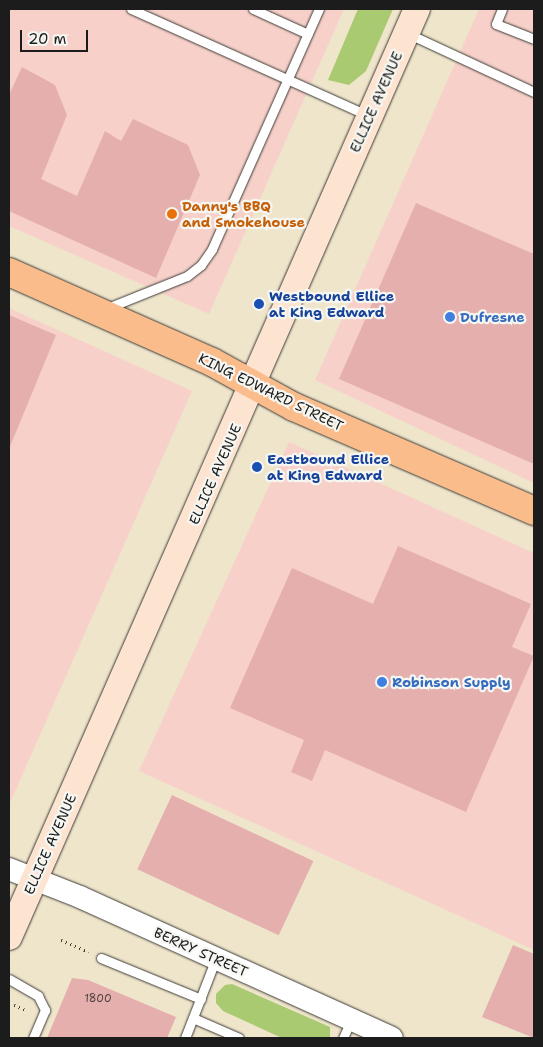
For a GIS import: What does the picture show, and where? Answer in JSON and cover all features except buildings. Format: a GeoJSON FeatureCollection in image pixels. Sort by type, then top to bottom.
{"type":"FeatureCollection","features":[{"type":"Feature","properties":{"kind":"main road","name":"ELLICE AVENUE"},"geometry":{"type":"LineString","coordinates":[[9,937],[254,386],[417,9]]}},
{"type":"Feature","properties":{"kind":"main road","name":"KING EDWARD STREET"},"geometry":{"type":"LineString","coordinates":[[9,272],[212,362],[254,386],[534,511]]}},
{"type":"Feature","properties":{"kind":"street","name":"BERRY STREET"},"geometry":{"type":"LineString","coordinates":[[9,869],[216,958],[347,1029],[392,1038]]}},
{"type":"Feature","properties":{"kind":"lane"},"geometry":{"type":"LineString","coordinates":[[131,9],[370,116]]}},
{"type":"Feature","properties":{"kind":"lane"},"geometry":{"type":"LineString","coordinates":[[253,9],[308,34]]}},
{"type":"Feature","properties":{"kind":"lane"},"geometry":{"type":"LineString","coordinates":[[97,312],[187,276],[201,266],[217,235],[319,9]]}},
{"type":"Feature","properties":{"kind":"lane"},"geometry":{"type":"LineString","coordinates":[[502,9],[496,24],[534,39]]}},
{"type":"Feature","properties":{"kind":"lane"},"geometry":{"type":"LineString","coordinates":[[407,33],[534,92]]}},
{"type":"Feature","properties":{"kind":"lane"},"geometry":{"type":"LineString","coordinates":[[101,958],[201,999]]}},
{"type":"Feature","properties":{"kind":"lane"},"geometry":{"type":"LineString","coordinates":[[185,1038],[216,958]]}},
{"type":"Feature","properties":{"kind":"lane"},"geometry":{"type":"LineString","coordinates":[[9,979],[38,996],[45,1010],[33,1038]]}},
{"type":"Feature","properties":{"kind":"lane"},"geometry":{"type":"LineString","coordinates":[[193,1018],[239,1038]]}},
{"type":"Feature","properties":{"kind":"path"},"geometry":{"type":"LineString","coordinates":[[61,940],[101,958]]}},
{"type":"Feature","properties":{"kind":"path"},"geometry":{"type":"LineString","coordinates":[[14,1005],[32,1012]]}},
{"type":"Feature","properties":{"kind":"shaded area"},"geometry":{"type":"Polygon","coordinates":[[[9,9],[344,9],[209,314],[9,226],[9,9]]]}},
{"type":"Feature","properties":{"kind":"shaded area"},"geometry":{"type":"Polygon","coordinates":[[[479,9],[534,9],[534,483],[315,380],[479,9]]]}},
{"type":"Feature","properties":{"kind":"shaded area"},"geometry":{"type":"Polygon","coordinates":[[[9,308],[192,391],[9,805],[9,308]]]}},
{"type":"Feature","properties":{"kind":"shaded area","name":"Robinson Supply"},"geometry":{"type":"Polygon","coordinates":[[[289,442],[534,553],[534,950],[139,771],[289,442]]]}},
{"type":"Feature","properties":{"kind":"green space"},"geometry":{"type":"Polygon","coordinates":[[[358,9],[393,9],[366,71],[349,85],[328,80],[358,9]]]}},
{"type":"Feature","properties":{"kind":"green space"},"geometry":{"type":"Polygon","coordinates":[[[232,984],[330,1027],[330,1038],[282,1038],[223,1011],[216,1003],[216,994],[225,985],[232,984]]]}},
{"type":"Feature","properties":{"kind":"place","name":"Danny's BBQ and Smokehouse"},"geometry":{"type":"Point","coordinates":[172,214]}},
{"type":"Feature","properties":{"kind":"place","name":"Westbound Ellice at King Edward"},"geometry":{"type":"Point","coordinates":[259,304]}},
{"type":"Feature","properties":{"kind":"place","name":"Dufresne"},"geometry":{"type":"Point","coordinates":[450,317]}},
{"type":"Feature","properties":{"kind":"place","name":"Eastbound Ellice at King Edward"},"geometry":{"type":"Point","coordinates":[257,467]}},
{"type":"Feature","properties":{"kind":"place","name":"Robinson Supply"},"geometry":{"type":"Point","coordinates":[382,682]}}]}
